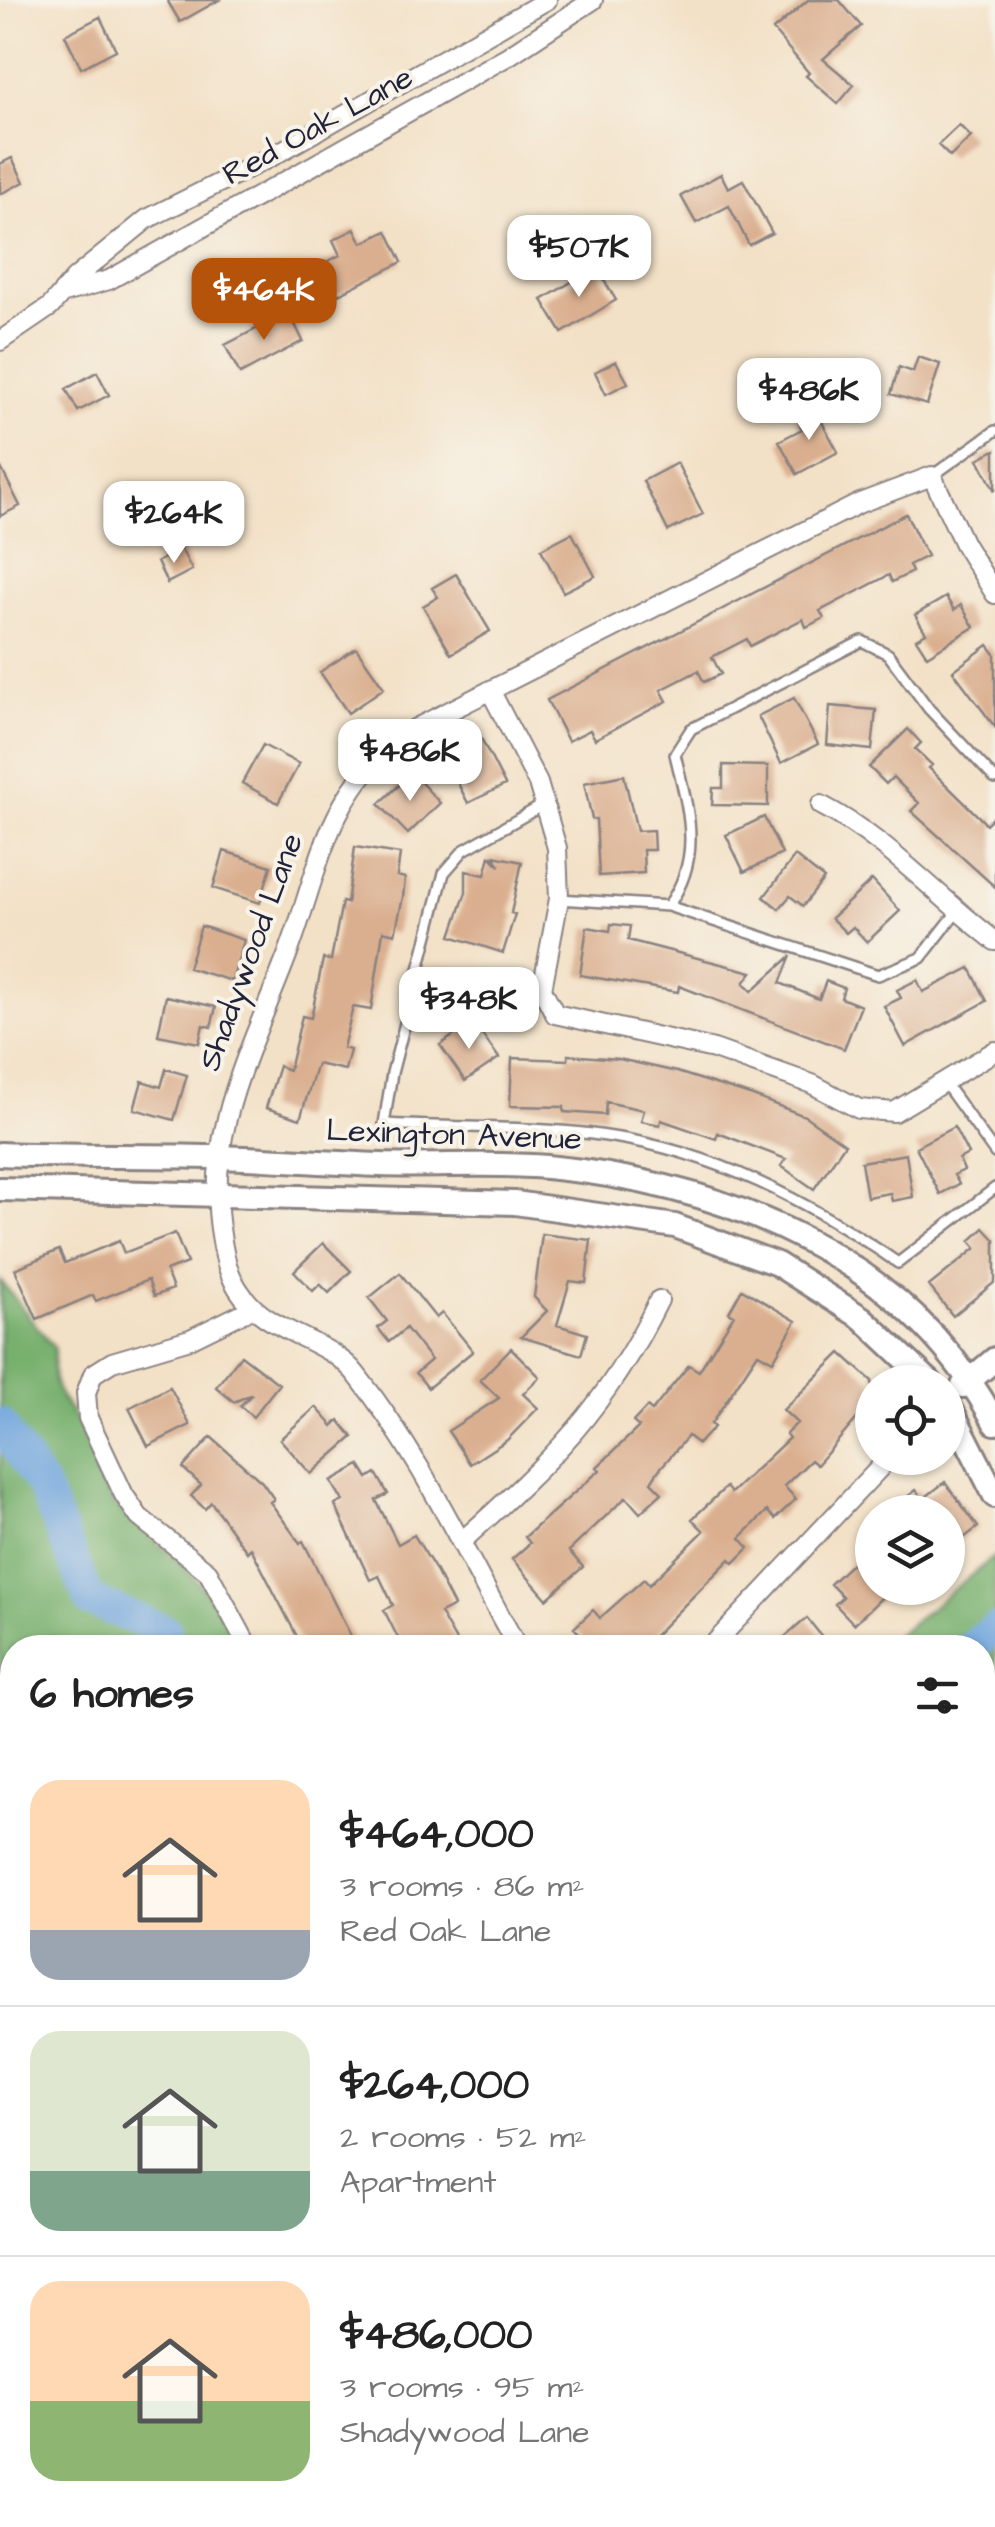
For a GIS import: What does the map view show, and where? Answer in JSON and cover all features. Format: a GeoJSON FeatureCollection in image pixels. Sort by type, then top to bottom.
{"type":"FeatureCollection","features":[{"type":"Feature","properties":{"kind":"street","name":"Red Oak Lane"},"geometry":{"type":"LineString","coordinates":[[67,292],[75,278],[147,219],[271,156],[547,0]]}},
{"type":"Feature","properties":{"kind":"street","name":"Red Oak Lane"},"geometry":{"type":"LineString","coordinates":[[0,341],[67,292],[109,280],[508,56],[593,0]]}},
{"type":"Feature","properties":{"kind":"street"},"geometry":{"type":"LineString","coordinates":[[932,476],[964,544],[995,594]]}},
{"type":"Feature","properties":{"kind":"street","name":"Shadywood Lane"},"geometry":{"type":"LineString","coordinates":[[511,1635],[462,1542],[353,1370],[253,1308],[226,1268],[214,1195],[231,1097],[302,915],[323,840],[360,776],[398,740],[860,502],[932,476]]}},
{"type":"Feature","properties":{"kind":"street"},"geometry":{"type":"LineString","coordinates":[[490,690],[546,803],[557,848],[559,899],[542,989],[555,1014],[714,1049],[812,1084],[859,1109],[894,1112],[995,1051]]}},
{"type":"Feature","properties":{"kind":"street"},"geometry":{"type":"LineString","coordinates":[[821,805],[866,828],[957,912],[995,940]]}},
{"type":"Feature","properties":{"kind":"street","name":"Lexington Avenue"},"geometry":{"type":"LineString","coordinates":[[0,1154],[544,1166],[663,1183],[753,1212],[827,1250],[907,1308],[972,1378],[995,1423]]}},
{"type":"Feature","properties":{"kind":"street","name":"Lexington Avenue"},"geometry":{"type":"LineString","coordinates":[[0,1189],[515,1204],[675,1226],[778,1264],[862,1318],[912,1365]]}},
{"type":"Feature","properties":{"kind":"street"},"geometry":{"type":"LineString","coordinates":[[462,1542],[558,1454],[598,1406],[635,1350],[660,1300]]}},
{"type":"Feature","properties":{"kind":"street"},"geometry":{"type":"LineString","coordinates":[[242,1635],[208,1572],[139,1517],[124,1496],[88,1418],[86,1393],[94,1374],[112,1362],[190,1340],[253,1308]]}},
{"type":"Feature","properties":{"kind":"street"},"geometry":{"type":"LineString","coordinates":[[965,1385],[995,1358]]}},
{"type":"Feature","properties":{"kind":"street"},"geometry":{"type":"LineString","coordinates":[[965,1436],[995,1496]]}},
{"type":"Feature","properties":{"kind":"street"},"geometry":{"type":"LineString","coordinates":[[722,1635],[873,1475]]}},
{"type":"Feature","properties":{"kind":"lane"},"geometry":{"type":"LineString","coordinates":[[932,476],[995,431]]}},
{"type":"Feature","properties":{"kind":"lane"},"geometry":{"type":"LineString","coordinates":[[668,906],[686,881],[692,824],[675,754],[691,729],[862,641],[888,654],[930,709],[995,779]]}},
{"type":"Feature","properties":{"kind":"lane"},"geometry":{"type":"LineString","coordinates":[[546,803],[464,850],[444,873],[392,1072],[384,1124],[606,1136],[712,1161],[790,1195],[898,1264],[995,1188]]}},
{"type":"Feature","properties":{"kind":"lane"},"geometry":{"type":"LineString","coordinates":[[559,899],[668,906],[878,975],[922,958],[957,912]]}},
{"type":"Feature","properties":{"kind":"lane"},"geometry":{"type":"LineString","coordinates":[[942,1080],[995,1152]]}},
{"type":"Feature","properties":{"kind":"green space"},"geometry":{"type":"Polygon","coordinates":[[[0,1280],[55,1349],[56,1386],[81,1427],[106,1492],[121,1511],[200,1584],[232,1635],[0,1635],[0,1280]]]}},
{"type":"Feature","properties":{"kind":"green space"},"geometry":{"type":"Polygon","coordinates":[[[995,1556],[995,1635],[897,1635],[934,1605],[965,1605],[965,1580],[995,1556]]]}},
{"type":"Feature","properties":{"kind":"building"},"geometry":{"type":"Polygon","coordinates":[[[167,0],[219,0],[180,22],[167,0]]]}},
{"type":"Feature","properties":{"kind":"building"},"geometry":{"type":"Polygon","coordinates":[[[808,0],[839,0],[861,26],[823,59],[854,85],[838,104],[806,76],[809,73],[773,30],[808,0]]]}},
{"type":"Feature","properties":{"kind":"building"},"geometry":{"type":"Polygon","coordinates":[[[100,17],[116,50],[81,68],[65,35],[100,17]]]}},
{"type":"Feature","properties":{"kind":"building"},"geometry":{"type":"Polygon","coordinates":[[[959,125],[971,137],[950,157],[938,145],[959,125]]]}},
{"type":"Feature","properties":{"kind":"building"},"geometry":{"type":"Polygon","coordinates":[[[12,158],[24,182],[0,194],[0,164],[12,158]]]}},
{"type":"Feature","properties":{"kind":"building"},"geometry":{"type":"Polygon","coordinates":[[[721,174],[728,188],[743,180],[772,233],[749,245],[729,206],[696,223],[681,196],[721,174]]]}},
{"type":"Feature","properties":{"kind":"building"},"geometry":{"type":"Polygon","coordinates":[[[355,229],[362,243],[387,231],[402,262],[325,301],[310,271],[340,255],[333,240],[355,229]]]}},
{"type":"Feature","properties":{"kind":"building"},"geometry":{"type":"Polygon","coordinates":[[[596,267],[616,300],[562,333],[542,300],[596,267]]]}},
{"type":"Feature","properties":{"kind":"building"},"geometry":{"type":"Polygon","coordinates":[[[289,312],[303,341],[240,374],[225,345],[289,312]]]}},
{"type":"Feature","properties":{"kind":"building"},"geometry":{"type":"Polygon","coordinates":[[[918,357],[940,364],[927,405],[891,394],[899,367],[913,372],[918,357]]]}},
{"type":"Feature","properties":{"kind":"building"},"geometry":{"type":"Polygon","coordinates":[[[616,361],[628,383],[606,394],[595,372],[616,361]]]}},
{"type":"Feature","properties":{"kind":"building"},"geometry":{"type":"Polygon","coordinates":[[[97,372],[109,395],[78,411],[66,389],[97,372]]]}},
{"type":"Feature","properties":{"kind":"building"},"geometry":{"type":"Polygon","coordinates":[[[815,409],[838,452],[797,474],[779,441],[802,429],[797,419],[815,409]]]}},
{"type":"Feature","properties":{"kind":"building"},"geometry":{"type":"Polygon","coordinates":[[[995,450],[995,491],[978,459],[995,450]]]}},
{"type":"Feature","properties":{"kind":"building"},"geometry":{"type":"Polygon","coordinates":[[[677,463],[703,514],[668,531],[643,481],[677,463]]]}},
{"type":"Feature","properties":{"kind":"building"},"geometry":{"type":"Polygon","coordinates":[[[0,466],[20,506],[0,516],[0,466]]]}},
{"type":"Feature","properties":{"kind":"building"},"geometry":{"type":"Polygon","coordinates":[[[906,514],[927,556],[909,565],[912,572],[892,582],[889,575],[820,611],[824,618],[806,627],[803,619],[750,646],[747,639],[712,657],[721,674],[704,682],[698,671],[661,690],[667,701],[595,739],[590,730],[568,741],[547,700],[906,514]]]}},
{"type":"Feature","properties":{"kind":"building"},"geometry":{"type":"Polygon","coordinates":[[[572,533],[595,576],[563,592],[541,549],[572,533]]]}},
{"type":"Feature","properties":{"kind":"building"},"geometry":{"type":"Polygon","coordinates":[[[181,549],[192,570],[167,583],[157,562],[181,549]]]}},
{"type":"Feature","properties":{"kind":"building"},"geometry":{"type":"Polygon","coordinates":[[[456,574],[490,631],[451,654],[423,606],[438,597],[432,588],[456,574]]]}},
{"type":"Feature","properties":{"kind":"building"},"geometry":{"type":"Polygon","coordinates":[[[946,597],[954,610],[961,605],[974,627],[927,656],[916,639],[926,633],[915,615],[946,597]]]}},
{"type":"Feature","properties":{"kind":"building"},"geometry":{"type":"Polygon","coordinates":[[[988,645],[995,654],[995,727],[953,671],[988,645]]]}},
{"type":"Feature","properties":{"kind":"building"},"geometry":{"type":"Polygon","coordinates":[[[356,648],[384,688],[348,713],[320,672],[356,648]]]}},
{"type":"Feature","properties":{"kind":"building"},"geometry":{"type":"Polygon","coordinates":[[[794,698],[818,744],[781,763],[758,716],[794,698]]]}},
{"type":"Feature","properties":{"kind":"building"},"geometry":{"type":"Polygon","coordinates":[[[830,706],[876,710],[872,750],[827,745],[830,706]]]}},
{"type":"Feature","properties":{"kind":"building"},"geometry":{"type":"Polygon","coordinates":[[[908,729],[921,743],[915,749],[932,765],[929,768],[986,824],[995,815],[995,887],[911,811],[919,803],[893,777],[886,784],[869,767],[908,729]]]}},
{"type":"Feature","properties":{"kind":"building"},"geometry":{"type":"Polygon","coordinates":[[[480,736],[505,785],[468,803],[443,754],[480,736]]]}},
{"type":"Feature","properties":{"kind":"building"},"geometry":{"type":"Polygon","coordinates":[[[263,745],[299,764],[278,803],[242,783],[263,745]]]}},
{"type":"Feature","properties":{"kind":"building"},"geometry":{"type":"Polygon","coordinates":[[[723,765],[768,766],[768,806],[712,805],[713,788],[723,788],[723,765]]]}},
{"type":"Feature","properties":{"kind":"building"},"geometry":{"type":"Polygon","coordinates":[[[412,773],[440,803],[408,834],[379,804],[412,773]]]}},
{"type":"Feature","properties":{"kind":"building"},"geometry":{"type":"Polygon","coordinates":[[[624,775],[637,831],[653,830],[654,850],[643,850],[644,873],[599,876],[596,819],[592,819],[584,783],[624,775]]]}},
{"type":"Feature","properties":{"kind":"building"},"geometry":{"type":"Polygon","coordinates":[[[764,817],[782,854],[744,872],[726,835],[764,817]]]}},
{"type":"Feature","properties":{"kind":"building"},"geometry":{"type":"Polygon","coordinates":[[[355,847],[400,854],[397,876],[405,878],[403,897],[395,934],[383,931],[371,1010],[353,1007],[343,1048],[350,1050],[345,1070],[317,1064],[300,1119],[266,1108],[279,1066],[289,1070],[302,1016],[311,1018],[323,959],[331,960],[342,902],[347,903],[355,847]]]}},
{"type":"Feature","properties":{"kind":"building"},"geometry":{"type":"Polygon","coordinates":[[[224,851],[271,866],[260,903],[213,888],[224,851]]]}},
{"type":"Feature","properties":{"kind":"building"},"geometry":{"type":"Polygon","coordinates":[[[490,856],[500,866],[494,856],[522,862],[511,913],[515,914],[503,953],[451,936],[466,892],[466,871],[485,875],[490,856]]]}},
{"type":"Feature","properties":{"kind":"building"},"geometry":{"type":"Polygon","coordinates":[[[795,856],[824,879],[803,906],[790,896],[779,909],[764,897],[795,856]]]}},
{"type":"Feature","properties":{"kind":"building"},"geometry":{"type":"Polygon","coordinates":[[[872,880],[900,911],[867,942],[853,927],[846,933],[831,918],[872,880]]]}},
{"type":"Feature","properties":{"kind":"building"},"geometry":{"type":"Polygon","coordinates":[[[611,924],[630,926],[628,940],[752,972],[744,983],[752,991],[791,956],[780,983],[819,999],[826,981],[844,988],[841,998],[861,1006],[844,1049],[679,986],[678,992],[580,975],[587,927],[610,931],[611,924]]]}},
{"type":"Feature","properties":{"kind":"building"},"geometry":{"type":"Polygon","coordinates":[[[201,926],[244,940],[232,981],[188,968],[201,926]]]}},
{"type":"Feature","properties":{"kind":"building"},"geometry":{"type":"Polygon","coordinates":[[[970,968],[987,1001],[905,1046],[884,1006],[901,998],[897,990],[917,980],[923,992],[970,968]]]}},
{"type":"Feature","properties":{"kind":"building"},"geometry":{"type":"Polygon","coordinates":[[[482,973],[484,1011],[442,1013],[440,993],[451,993],[450,974],[482,973]]]}},
{"type":"Feature","properties":{"kind":"building"},"geometry":{"type":"Polygon","coordinates":[[[166,996],[216,1007],[211,1027],[203,1025],[199,1043],[158,1035],[166,996]]]}},
{"type":"Feature","properties":{"kind":"building"},"geometry":{"type":"Polygon","coordinates":[[[473,1022],[499,1058],[465,1081],[440,1045],[473,1022]]]}},
{"type":"Feature","properties":{"kind":"building"},"geometry":{"type":"Polygon","coordinates":[[[568,1055],[619,1059],[753,1096],[805,1116],[845,1144],[814,1189],[781,1166],[786,1159],[718,1133],[716,1139],[661,1120],[660,1125],[641,1121],[644,1110],[606,1102],[605,1115],[564,1112],[564,1107],[510,1106],[512,1058],[568,1060],[568,1055]]]}},
{"type":"Feature","properties":{"kind":"building"},"geometry":{"type":"Polygon","coordinates":[[[166,1069],[187,1075],[174,1120],[134,1109],[142,1081],[161,1087],[166,1069]]]}},
{"type":"Feature","properties":{"kind":"building"},"geometry":{"type":"Polygon","coordinates":[[[954,1127],[968,1154],[959,1159],[964,1170],[954,1175],[959,1184],[940,1194],[916,1147],[954,1127]]]}},
{"type":"Feature","properties":{"kind":"building"},"geometry":{"type":"Polygon","coordinates":[[[906,1154],[913,1197],[892,1201],[890,1193],[867,1197],[861,1162],[906,1154]]]}},
{"type":"Feature","properties":{"kind":"building"},"geometry":{"type":"Polygon","coordinates":[[[984,1228],[995,1240],[995,1282],[953,1316],[929,1286],[976,1248],[970,1241],[984,1228]]]}},
{"type":"Feature","properties":{"kind":"building"},"geometry":{"type":"Polygon","coordinates":[[[175,1233],[187,1263],[166,1271],[173,1289],[154,1296],[148,1280],[96,1301],[93,1295],[37,1319],[15,1269],[59,1250],[65,1263],[119,1241],[124,1253],[175,1233]]]}},
{"type":"Feature","properties":{"kind":"building"},"geometry":{"type":"Polygon","coordinates":[[[542,1234],[591,1240],[586,1283],[570,1281],[557,1325],[587,1334],[581,1355],[521,1337],[547,1311],[534,1297],[542,1234]]]}},
{"type":"Feature","properties":{"kind":"building"},"geometry":{"type":"Polygon","coordinates":[[[323,1243],[351,1271],[329,1293],[320,1284],[313,1291],[294,1271],[323,1243]]]}},
{"type":"Feature","properties":{"kind":"building"},"geometry":{"type":"Polygon","coordinates":[[[400,1273],[436,1318],[442,1313],[473,1351],[428,1388],[416,1373],[431,1360],[406,1328],[389,1342],[378,1328],[387,1321],[369,1298],[400,1273]]]}},
{"type":"Feature","properties":{"kind":"building"},"geometry":{"type":"Polygon","coordinates":[[[742,1289],[796,1321],[773,1361],[758,1353],[711,1424],[714,1427],[698,1444],[688,1436],[658,1471],[651,1482],[662,1493],[640,1513],[626,1497],[569,1551],[583,1567],[547,1599],[512,1559],[530,1543],[525,1537],[600,1470],[597,1467],[639,1427],[633,1422],[647,1407],[652,1411],[689,1365],[699,1371],[734,1315],[729,1312],[742,1289]]]}},
{"type":"Feature","properties":{"kind":"building"},"geometry":{"type":"Polygon","coordinates":[[[511,1348],[540,1377],[523,1394],[538,1408],[507,1440],[470,1464],[448,1431],[499,1398],[480,1380],[511,1348]]]}},
{"type":"Feature","properties":{"kind":"building"},"geometry":{"type":"Polygon","coordinates":[[[841,1353],[855,1366],[855,1421],[817,1465],[811,1460],[784,1486],[796,1499],[775,1519],[767,1511],[740,1538],[749,1548],[734,1563],[730,1559],[655,1635],[581,1635],[574,1628],[593,1610],[600,1618],[644,1579],[649,1585],[704,1531],[692,1519],[726,1487],[731,1493],[789,1438],[786,1434],[797,1423],[783,1410],[841,1353]]]}},
{"type":"Feature","properties":{"kind":"building"},"geometry":{"type":"Polygon","coordinates":[[[241,1355],[279,1384],[253,1417],[240,1406],[252,1394],[234,1402],[216,1387],[241,1355]]]}},
{"type":"Feature","properties":{"kind":"building"},"geometry":{"type":"Polygon","coordinates":[[[170,1387],[190,1425],[148,1446],[129,1408],[170,1387]]]}},
{"type":"Feature","properties":{"kind":"building"},"geometry":{"type":"Polygon","coordinates":[[[316,1407],[333,1426],[339,1420],[353,1437],[311,1474],[280,1439],[316,1407]]]}},
{"type":"Feature","properties":{"kind":"building"},"geometry":{"type":"Polygon","coordinates":[[[211,1437],[262,1482],[274,1499],[270,1502],[300,1543],[303,1541],[350,1635],[296,1635],[251,1548],[247,1552],[211,1502],[205,1509],[191,1496],[201,1485],[183,1468],[211,1437]]]}},
{"type":"Feature","properties":{"kind":"building"},"geometry":{"type":"Polygon","coordinates":[[[360,1465],[368,1478],[376,1473],[388,1494],[376,1500],[398,1544],[414,1535],[454,1606],[440,1613],[453,1635],[396,1635],[384,1610],[393,1605],[379,1576],[370,1580],[335,1505],[343,1501],[331,1481],[360,1465]]]}},
{"type":"Feature","properties":{"kind":"building"},"geometry":{"type":"Polygon","coordinates":[[[945,1482],[955,1495],[928,1495],[945,1482]]]}},
{"type":"Feature","properties":{"kind":"building"},"geometry":{"type":"Polygon","coordinates":[[[965,1509],[978,1527],[965,1537],[965,1509]]]}},
{"type":"Feature","properties":{"kind":"building"},"geometry":{"type":"Polygon","coordinates":[[[855,1560],[855,1605],[874,1605],[854,1624],[835,1604],[843,1597],[830,1584],[855,1560]]]}},
{"type":"Feature","properties":{"kind":"building"},"geometry":{"type":"Polygon","coordinates":[[[807,1618],[821,1635],[787,1635],[807,1618]]]}},
{"type":"Feature","properties":{"kind":"waterway"},"geometry":{"type":"LineString","coordinates":[[0,1424],[42,1486],[90,1601],[166,1631],[167,1635]]}},
{"type":"Feature","properties":{"kind":"waterway"},"geometry":{"type":"LineString","coordinates":[[987,1635],[995,1629]]}}]}
